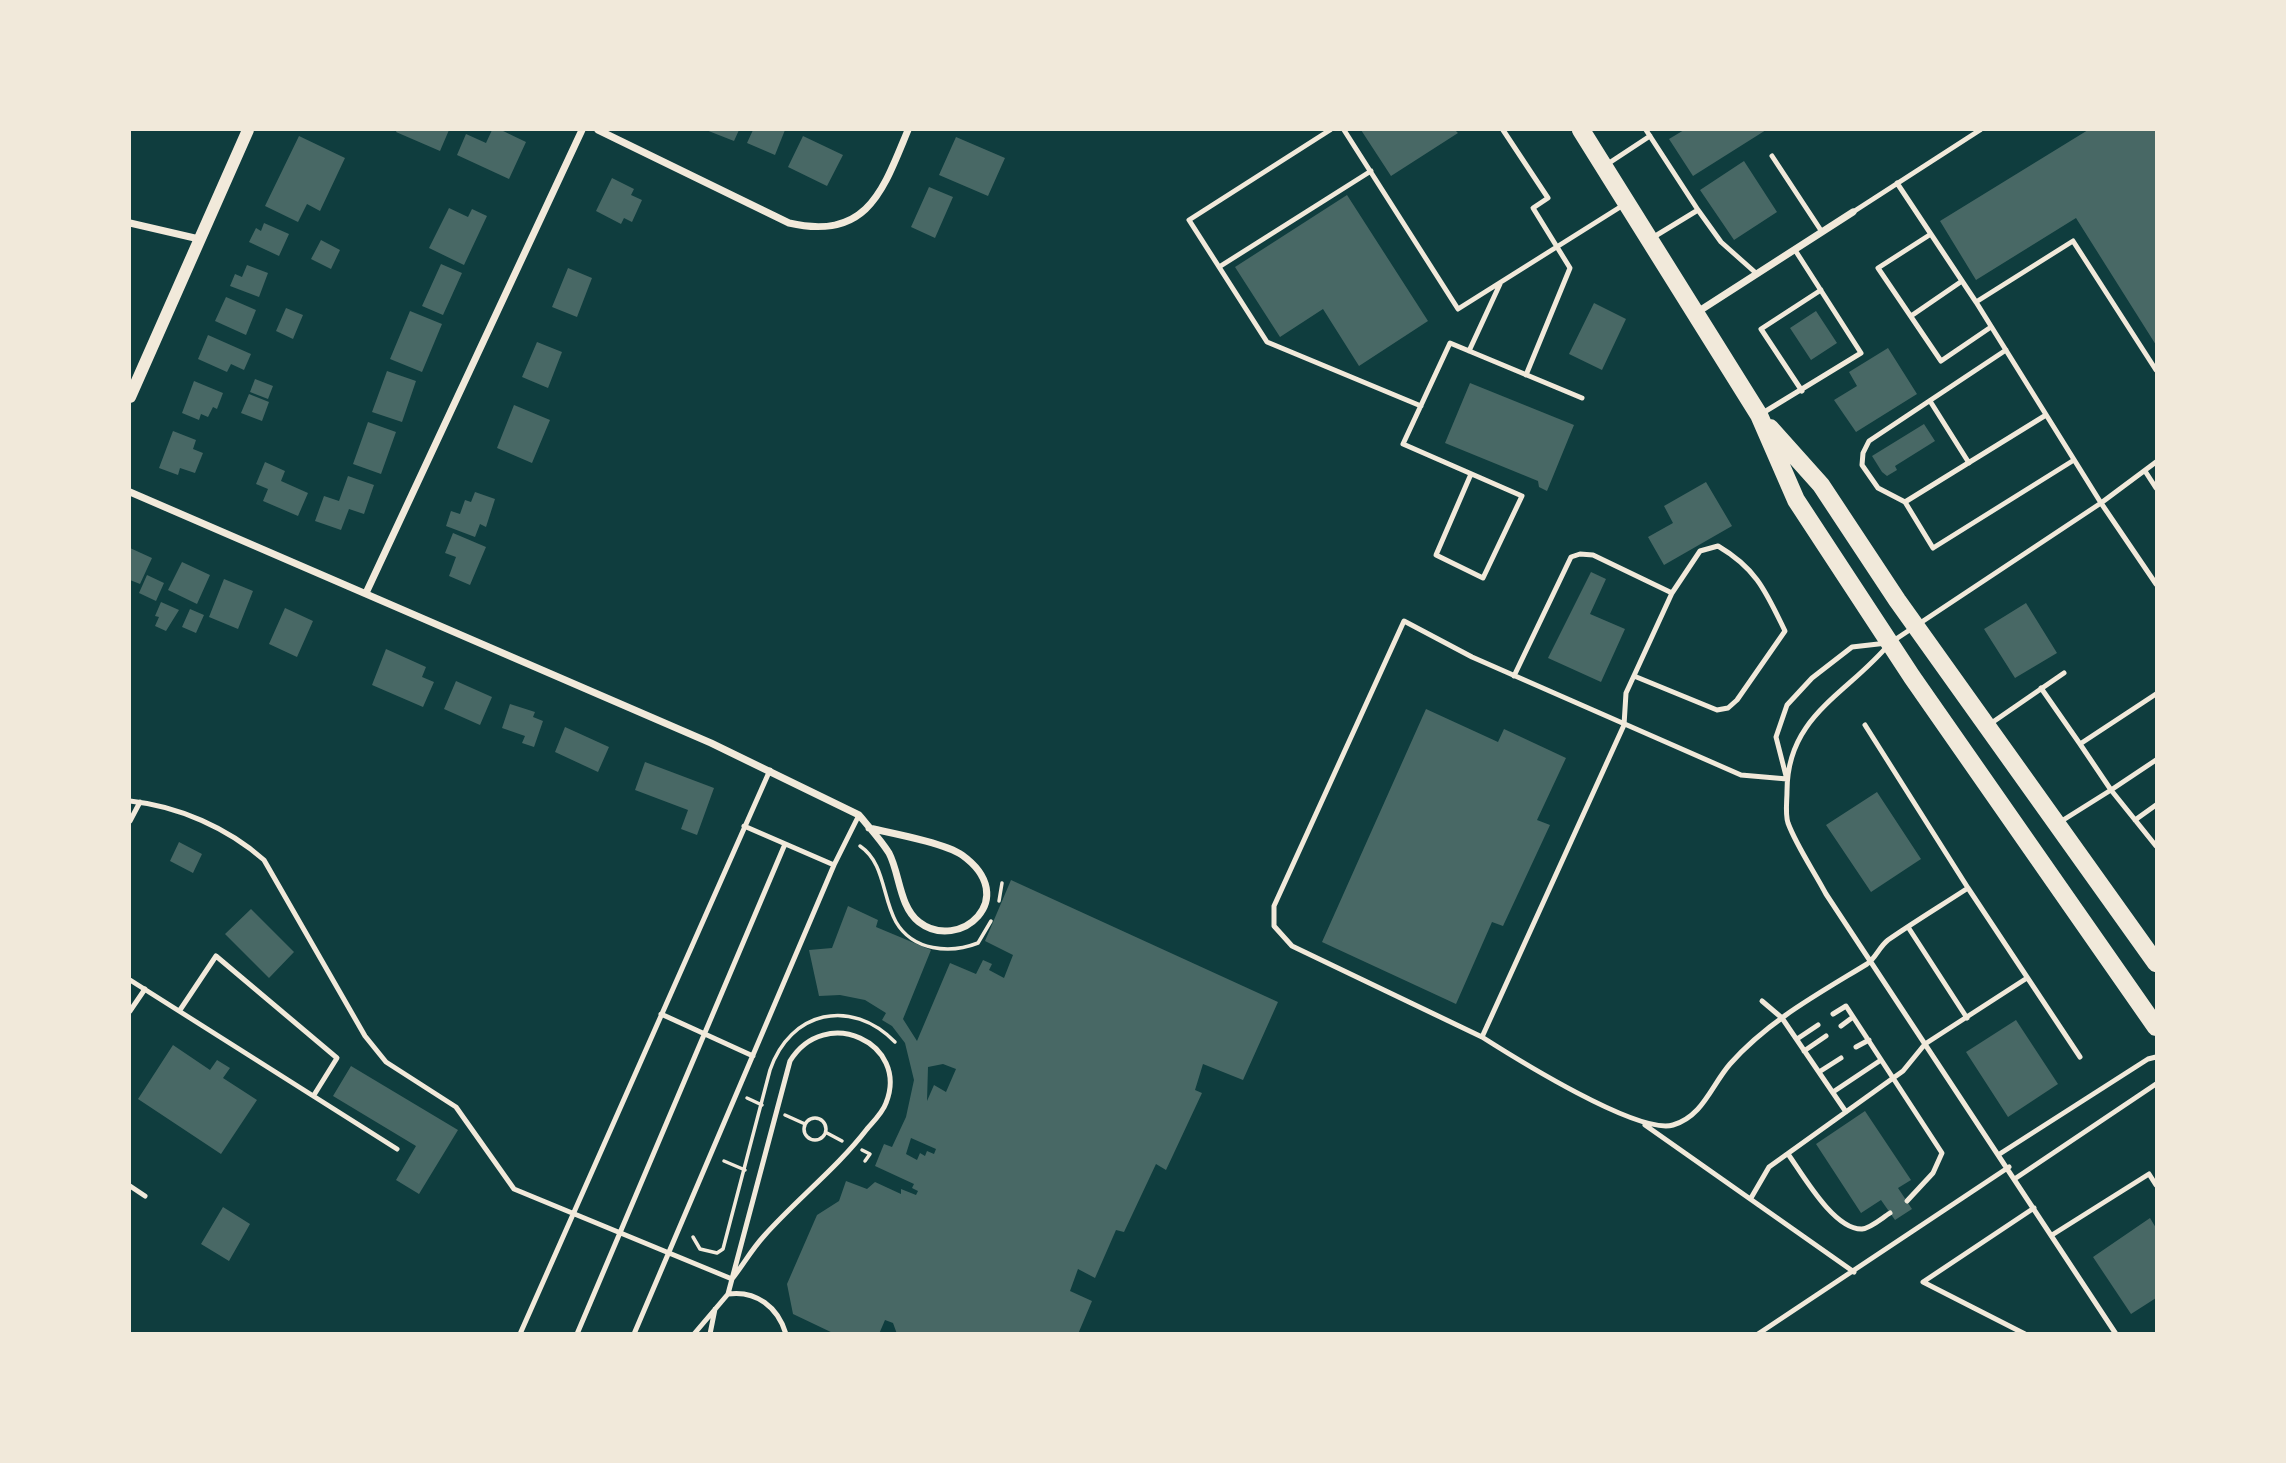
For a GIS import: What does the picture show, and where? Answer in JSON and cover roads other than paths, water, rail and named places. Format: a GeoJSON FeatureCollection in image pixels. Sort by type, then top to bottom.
{"type":"FeatureCollection","features":[{"type":"Feature","properties":{"kind":"main road"},"geometry":{"type":"LineString","coordinates":[[1588,132],[1604,166],[1759,415],[1796,500],[1890,643],[2157,1027]]}},
{"type":"Feature","properties":{"kind":"main road"},"geometry":{"type":"LineString","coordinates":[[1759,415],[1821,485],[1915,626],[2157,963]]}},
{"type":"Feature","properties":{"kind":"street"},"geometry":{"type":"LineString","coordinates":[[130,397],[248,130]]}},
{"type":"Feature","properties":{"kind":"street"},"geometry":{"type":"LineString","coordinates":[[366,593],[582,130]]}},
{"type":"Feature","properties":{"kind":"street"},"geometry":{"type":"LineString","coordinates":[[598,130],[789,223],[821,228],[838,225],[865,213],[883,188],[908,130]]}},
{"type":"Feature","properties":{"kind":"street"},"geometry":{"type":"LineString","coordinates":[[1696,314],[1853,212]]}},
{"type":"Feature","properties":{"kind":"street"},"geometry":{"type":"LineString","coordinates":[[130,223],[199,239]]}},
{"type":"Feature","properties":{"kind":"street"},"geometry":{"type":"LineString","coordinates":[[130,492],[770,770],[859,815],[869,828],[889,854],[906,903],[916,920],[931,930],[957,929],[977,920],[988,901],[983,873],[959,853],[869,828]]}},
{"type":"Feature","properties":{"kind":"lane"},"geometry":{"type":"LineString","coordinates":[[1331,130],[1189,220],[1267,342],[1421,407]]}},
{"type":"Feature","properties":{"kind":"lane"},"geometry":{"type":"LineString","coordinates":[[1344,130],[1458,309],[1627,203]]}},
{"type":"Feature","properties":{"kind":"lane"},"geometry":{"type":"LineString","coordinates":[[1503,130],[1548,198],[1533,208],[1570,268],[1526,375]]}},
{"type":"Feature","properties":{"kind":"lane"},"geometry":{"type":"LineString","coordinates":[[1646,130],[1721,242],[1757,274]]}},
{"type":"Feature","properties":{"kind":"lane"},"geometry":{"type":"LineString","coordinates":[[1853,212],[1980,130]]}},
{"type":"Feature","properties":{"kind":"lane"},"geometry":{"type":"LineString","coordinates":[[1604,166],[1650,136]]}},
{"type":"Feature","properties":{"kind":"lane"},"geometry":{"type":"LineString","coordinates":[[1772,156],[1822,232]]}},
{"type":"Feature","properties":{"kind":"lane"},"geometry":{"type":"LineString","coordinates":[[1219,267],[1371,171]]}},
{"type":"Feature","properties":{"kind":"lane"},"geometry":{"type":"LineString","coordinates":[[1897,183],[1976,302],[2101,503],[2157,584]]}},
{"type":"Feature","properties":{"kind":"lane"},"geometry":{"type":"LineString","coordinates":[[1650,240],[1698,210]]}},
{"type":"Feature","properties":{"kind":"lane"},"geometry":{"type":"LineString","coordinates":[[1931,234],[1878,268],[1941,361],[1991,327]]}},
{"type":"Feature","properties":{"kind":"lane"},"geometry":{"type":"LineString","coordinates":[[1976,302],[2073,241],[2157,370]]}},
{"type":"Feature","properties":{"kind":"lane"},"geometry":{"type":"LineString","coordinates":[[1759,415],[1861,353],[1795,250]]}},
{"type":"Feature","properties":{"kind":"lane"},"geometry":{"type":"LineString","coordinates":[[1911,316],[1962,281]]}},
{"type":"Feature","properties":{"kind":"lane"},"geometry":{"type":"LineString","coordinates":[[1469,351],[1501,282]]}},
{"type":"Feature","properties":{"kind":"lane"},"geometry":{"type":"LineString","coordinates":[[1802,391],[1761,329],[1821,290]]}},
{"type":"Feature","properties":{"kind":"lane"},"geometry":{"type":"LineString","coordinates":[[1471,474],[1436,555],[1483,578],[1521,496],[1403,444],[1450,343],[1582,398]]}},
{"type":"Feature","properties":{"kind":"lane"},"geometry":{"type":"LineString","coordinates":[[2006,350],[1869,442],[1863,453],[1862,465],[1878,488],[1905,502],[1933,548],[2074,460]]}},
{"type":"Feature","properties":{"kind":"lane"},"geometry":{"type":"LineString","coordinates":[[1930,401],[1969,463]]}},
{"type":"Feature","properties":{"kind":"lane"},"geometry":{"type":"LineString","coordinates":[[1905,502],[2046,415]]}},
{"type":"Feature","properties":{"kind":"lane"},"geometry":{"type":"LineString","coordinates":[[2116,1334],[2009,1167],[1998,1155],[1826,894],[1787,821],[1787,779],[1792,750],[1807,724],[1840,690],[1872,666],[1890,643],[2101,503],[2157,462]]}},
{"type":"Feature","properties":{"kind":"lane"},"geometry":{"type":"LineString","coordinates":[[2145,471],[2157,488]]}},
{"type":"Feature","properties":{"kind":"lane"},"geometry":{"type":"LineString","coordinates":[[1482,1037],[1624,725],[1626,693],[1672,593],[1700,551],[1718,546],[1742,560],[1766,592],[1785,631],[1737,700],[1728,708],[1717,710],[1634,676]]}},
{"type":"Feature","properties":{"kind":"lane"},"geometry":{"type":"LineString","coordinates":[[1514,676],[1571,557],[1593,555],[1672,593]]}},
{"type":"Feature","properties":{"kind":"lane"},"geometry":{"type":"LineString","coordinates":[[1787,779],[1741,775],[1514,676],[1404,621],[1274,906],[1274,926],[1292,946],[1482,1037],[1531,1069],[1645,1125],[1854,1272]]}},
{"type":"Feature","properties":{"kind":"lane"},"geometry":{"type":"LineString","coordinates":[[1787,779],[1776,737],[1787,705],[1812,678],[1852,647],[1890,643]]}},
{"type":"Feature","properties":{"kind":"lane"},"geometry":{"type":"LineString","coordinates":[[1987,726],[2064,673]]}},
{"type":"Feature","properties":{"kind":"lane"},"geometry":{"type":"LineString","coordinates":[[2042,688],[2111,790],[2157,846]]}},
{"type":"Feature","properties":{"kind":"lane"},"geometry":{"type":"LineString","coordinates":[[2080,744],[2157,694]]}},
{"type":"Feature","properties":{"kind":"lane"},"geometry":{"type":"LineString","coordinates":[[1865,726],[2080,1057]]}},
{"type":"Feature","properties":{"kind":"lane"},"geometry":{"type":"LineString","coordinates":[[2058,824],[2157,760]]}},
{"type":"Feature","properties":{"kind":"lane"},"geometry":{"type":"LineString","coordinates":[[520,1334],[770,770]]}},
{"type":"Feature","properties":{"kind":"lane"},"geometry":{"type":"LineString","coordinates":[[130,801],[152,803],[210,824],[249,847],[264,860],[365,1036],[386,1062],[456,1107],[514,1189],[732,1279]]}},
{"type":"Feature","properties":{"kind":"lane"},"geometry":{"type":"LineString","coordinates":[[130,821],[140,802]]}},
{"type":"Feature","properties":{"kind":"lane"},"geometry":{"type":"LineString","coordinates":[[2135,820],[2157,805]]}},
{"type":"Feature","properties":{"kind":"lane"},"geometry":{"type":"LineString","coordinates":[[634,1334],[834,865],[859,815]]}},
{"type":"Feature","properties":{"kind":"lane"},"geometry":{"type":"LineString","coordinates":[[744,826],[834,865]]}},
{"type":"Feature","properties":{"kind":"lane"},"geometry":{"type":"LineString","coordinates":[[578,1334],[785,844]]}},
{"type":"Feature","properties":{"kind":"lane"},"geometry":{"type":"LineString","coordinates":[[1645,1125],[1672,1125],[1697,1112],[1730,1065],[1782,1018],[1811,995],[1870,962],[1884,943],[1968,888]]}},
{"type":"Feature","properties":{"kind":"lane"},"geometry":{"type":"LineString","coordinates":[[1908,927],[1967,1018]]}},
{"type":"Feature","properties":{"kind":"lane"},"geometry":{"type":"LineString","coordinates":[[180,1010],[216,956],[337,1058],[314,1096]]}},
{"type":"Feature","properties":{"kind":"lane"},"geometry":{"type":"LineString","coordinates":[[1751,1198],[1769,1167],[1893,1078],[1925,1044],[2028,978]]}},
{"type":"Feature","properties":{"kind":"lane"},"geometry":{"type":"LineString","coordinates":[[130,979],[397,1149]]}},
{"type":"Feature","properties":{"kind":"lane"},"geometry":{"type":"LineString","coordinates":[[130,1011],[145,989]]}},
{"type":"Feature","properties":{"kind":"lane"},"geometry":{"type":"LineString","coordinates":[[1762,1001],[1782,1018],[1846,1112]]}},
{"type":"Feature","properties":{"kind":"lane"},"geometry":{"type":"LineString","coordinates":[[1833,1014],[1846,1006],[1942,1153],[1933,1173],[1907,1201]]}},
{"type":"Feature","properties":{"kind":"lane"},"geometry":{"type":"LineString","coordinates":[[661,1014],[752,1056]]}},
{"type":"Feature","properties":{"kind":"lane"},"geometry":{"type":"LineString","coordinates":[[1841,1026],[1853,1017]]}},
{"type":"Feature","properties":{"kind":"lane"},"geometry":{"type":"LineString","coordinates":[[1797,1039],[1818,1025]]}},
{"type":"Feature","properties":{"kind":"lane"},"geometry":{"type":"LineString","coordinates":[[694,1334],[728,1294],[790,1061],[805,1043],[826,1033],[850,1034],[861,1038],[878,1052],[888,1072],[886,1106],[854,1146],[763,1237],[732,1279]]}},
{"type":"Feature","properties":{"kind":"lane"},"geometry":{"type":"LineString","coordinates":[[1804,1051],[1826,1036]]}},
{"type":"Feature","properties":{"kind":"lane"},"geometry":{"type":"LineString","coordinates":[[1856,1047],[1869,1040]]}},
{"type":"Feature","properties":{"kind":"lane"},"geometry":{"type":"LineString","coordinates":[[1998,1155],[2148,1059],[2157,1057]]}},
{"type":"Feature","properties":{"kind":"lane"},"geometry":{"type":"LineString","coordinates":[[1819,1072],[1841,1058]]}},
{"type":"Feature","properties":{"kind":"lane"},"geometry":{"type":"LineString","coordinates":[[1833,1092],[1881,1060]]}},
{"type":"Feature","properties":{"kind":"lane"},"geometry":{"type":"LineString","coordinates":[[2016,1178],[2157,1084]]}},
{"type":"Feature","properties":{"kind":"lane"},"geometry":{"type":"LineString","coordinates":[[1788,1154],[1835,1217],[1849,1227],[1865,1229],[1890,1213]]}},
{"type":"Feature","properties":{"kind":"lane"},"geometry":{"type":"LineString","coordinates":[[1758,1334],[2009,1167]]}},
{"type":"Feature","properties":{"kind":"lane"},"geometry":{"type":"LineString","coordinates":[[2052,1235],[2149,1174],[2157,1185]]}},
{"type":"Feature","properties":{"kind":"lane"},"geometry":{"type":"LineString","coordinates":[[130,1186],[145,1196]]}},
{"type":"Feature","properties":{"kind":"lane"},"geometry":{"type":"LineString","coordinates":[[2025,1334],[1923,1282],[2034,1208]]}},
{"type":"Feature","properties":{"kind":"lane"},"geometry":{"type":"LineString","coordinates":[[728,1294],[742,1292],[764,1300],[776,1313],[786,1334]]}},
{"type":"Feature","properties":{"kind":"lane"},"geometry":{"type":"LineString","coordinates":[[710,1334],[715,1307]]}}]}
